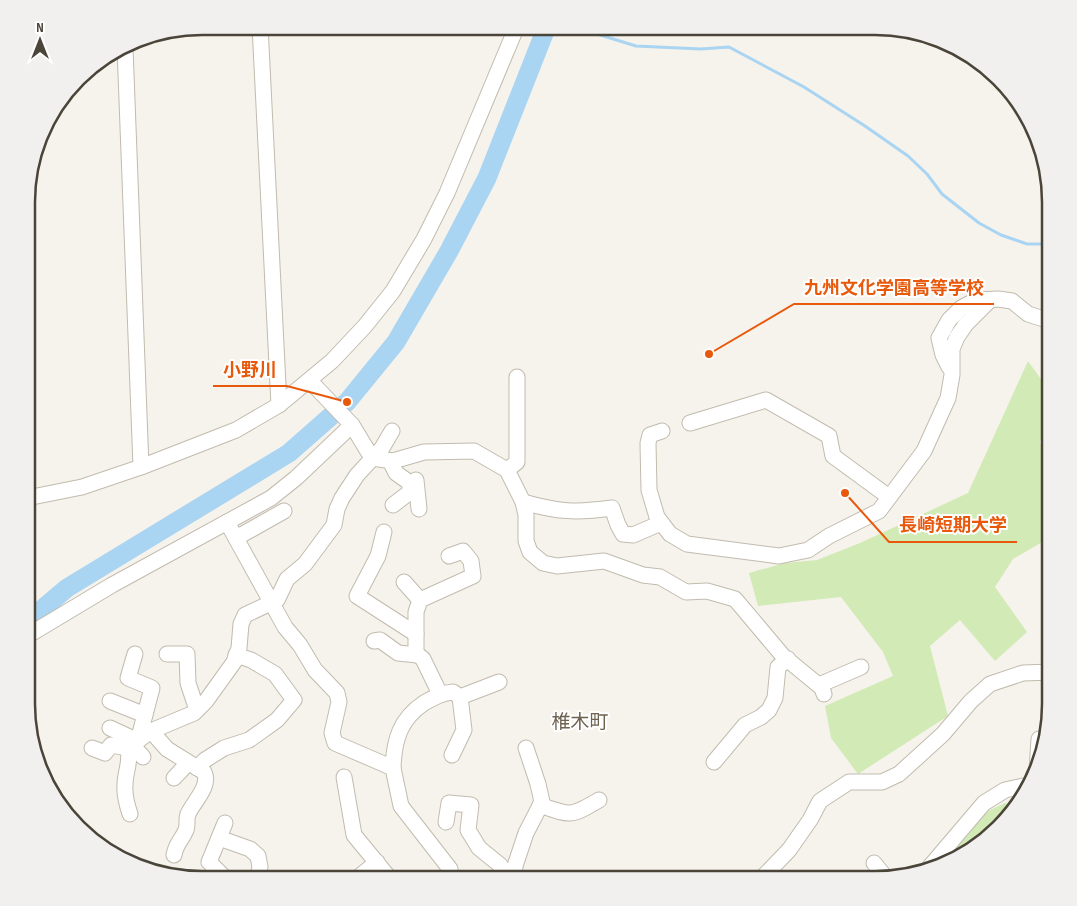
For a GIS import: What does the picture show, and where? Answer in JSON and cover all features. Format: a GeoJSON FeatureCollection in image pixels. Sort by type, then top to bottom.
{"type":"FeatureCollection","features":[{"type":"Feature","properties":{"kind":"street"},"geometry":{"type":"LineString","coordinates":[[260,35],[279,405]]}},
{"type":"Feature","properties":{"kind":"street"},"geometry":{"type":"LineString","coordinates":[[35,496],[82,487],[141,467],[236,430],[312,383],[365,326],[393,291],[420,247],[447,193],[514,35]]}},
{"type":"Feature","properties":{"kind":"street"},"geometry":{"type":"LineString","coordinates":[[124,55],[141,467]]}},
{"type":"Feature","properties":{"kind":"street"},"geometry":{"type":"LineString","coordinates":[[662,432],[650,435],[648,443],[649,490],[657,517],[670,534],[687,544],[780,556],[808,550],[829,536],[879,511],[924,451],[948,398],[952,375],[939,338],[949,320],[961,308],[976,300],[998,299],[1012,301],[1028,314],[1042,318]]}},
{"type":"Feature","properties":{"kind":"street"},"geometry":{"type":"LineString","coordinates":[[507,470],[517,462],[517,377]]}},
{"type":"Feature","properties":{"kind":"street"},"geometry":{"type":"LineString","coordinates":[[312,383],[351,424],[372,458]]}},
{"type":"Feature","properties":{"kind":"street"},"geometry":{"type":"LineString","coordinates":[[690,423],[766,400],[828,436],[833,456],[889,497]]}},
{"type":"Feature","properties":{"kind":"street"},"geometry":{"type":"LineString","coordinates":[[35,631],[112,585],[271,498],[296,478],[351,424]]}},
{"type":"Feature","properties":{"kind":"street"},"geometry":{"type":"LineString","coordinates":[[92,748],[105,753],[111,745],[137,741],[197,710],[221,682],[236,655],[239,648],[241,624],[245,615],[278,600],[287,580],[305,564],[334,525],[342,498],[357,475],[382,448],[392,431]]}},
{"type":"Feature","properties":{"kind":"street"},"geometry":{"type":"LineString","coordinates":[[372,458],[393,460],[424,452],[474,452],[507,470],[523,502],[526,515],[526,541],[530,552],[543,564],[556,566],[604,561],[643,575],[660,577],[686,592],[707,591],[735,599],[788,659],[822,690],[861,667]]}},
{"type":"Feature","properties":{"kind":"street"},"geometry":{"type":"LineString","coordinates":[[393,460],[396,473],[410,483],[410,492],[393,505]]}},
{"type":"Feature","properties":{"kind":"street"},"geometry":{"type":"LineString","coordinates":[[393,460],[416,480],[419,509]]}},
{"type":"Feature","properties":{"kind":"street"},"geometry":{"type":"LineString","coordinates":[[523,502],[550,510],[583,512],[612,508],[623,534],[633,535],[661,523]]}},
{"type":"Feature","properties":{"kind":"street"},"geometry":{"type":"LineString","coordinates":[[236,538],[284,511]]}},
{"type":"Feature","properties":{"kind":"street"},"geometry":{"type":"LineString","coordinates":[[227,522],[285,627],[300,645],[315,670],[337,693],[339,702],[332,732],[334,743],[393,768]]}},
{"type":"Feature","properties":{"kind":"street"},"geometry":{"type":"LineString","coordinates":[[384,532],[378,556],[357,596],[416,634]]}},
{"type":"Feature","properties":{"kind":"street"},"geometry":{"type":"LineString","coordinates":[[416,655],[416,612],[420,600],[473,576],[471,561],[463,551],[449,556]]}},
{"type":"Feature","properties":{"kind":"street"},"geometry":{"type":"LineString","coordinates":[[404,582],[420,600]]}},
{"type":"Feature","properties":{"kind":"street"},"geometry":{"type":"LineString","coordinates":[[374,641],[380,640],[398,653],[416,655],[423,658],[440,694]]}},
{"type":"Feature","properties":{"kind":"street"},"geometry":{"type":"LineString","coordinates":[[130,814],[125,798],[124,784],[152,688],[128,678],[135,654]]}},
{"type":"Feature","properties":{"kind":"street"},"geometry":{"type":"LineString","coordinates":[[168,654],[187,654],[188,683],[197,710]]}},
{"type":"Feature","properties":{"kind":"street"},"geometry":{"type":"LineString","coordinates":[[174,778],[192,765],[205,760],[224,748],[249,740],[277,720],[294,700],[275,674],[251,660],[236,655]]}},
{"type":"Feature","properties":{"kind":"street"},"geometry":{"type":"LineString","coordinates":[[714,762],[745,725],[761,717],[769,710],[774,698],[778,666],[788,659]]}},
{"type":"Feature","properties":{"kind":"street"},"geometry":{"type":"LineString","coordinates":[[769,871],[789,850],[820,802],[849,782],[882,782],[899,774],[943,734],[971,701],[990,684],[1023,673],[1042,672]]}},
{"type":"Feature","properties":{"kind":"street"},"geometry":{"type":"LineString","coordinates":[[460,697],[499,682]]}},
{"type":"Feature","properties":{"kind":"street"},"geometry":{"type":"LineString","coordinates":[[450,871],[401,806],[393,768],[394,749],[402,725],[414,710],[440,694],[453,692],[460,697],[464,730],[452,755]]}},
{"type":"Feature","properties":{"kind":"street"},"geometry":{"type":"LineString","coordinates":[[110,701],[145,716]]}},
{"type":"Feature","properties":{"kind":"street"},"geometry":{"type":"LineString","coordinates":[[110,728],[137,741],[167,749],[204,772],[206,776],[205,785],[187,816],[187,829],[176,845],[174,855]]}},
{"type":"Feature","properties":{"kind":"street"},"geometry":{"type":"LineString","coordinates":[[137,741],[143,757]]}},
{"type":"Feature","properties":{"kind":"street"},"geometry":{"type":"LineString","coordinates":[[515,871],[526,833],[542,802],[526,748]]}},
{"type":"Feature","properties":{"kind":"street"},"geometry":{"type":"LineString","coordinates":[[341,784],[354,834],[384,871]]}},
{"type":"Feature","properties":{"kind":"street"},"geometry":{"type":"LineString","coordinates":[[936,859],[984,803],[1005,790],[1020,787]]}},
{"type":"Feature","properties":{"kind":"street"},"geometry":{"type":"LineString","coordinates":[[540,805],[567,814],[581,811],[599,800]]}},
{"type":"Feature","properties":{"kind":"street"},"geometry":{"type":"LineString","coordinates":[[446,822],[449,803],[477,806],[468,830],[480,848],[500,865],[504,871]]}},
{"type":"Feature","properties":{"kind":"street"},"geometry":{"type":"LineString","coordinates":[[218,871],[209,862],[226,823]]}},
{"type":"Feature","properties":{"kind":"street"},"geometry":{"type":"LineString","coordinates":[[220,838],[250,849],[258,856],[259,871]]}},
{"type":"Feature","properties":{"kind":"street"},"geometry":{"type":"LineString","coordinates":[[366,871],[377,862]]}},
{"type":"Feature","properties":{"kind":"street"},"geometry":{"type":"LineString","coordinates":[[874,864],[880,871]]}},
{"type":"Feature","properties":{"kind":"green space"},"geometry":{"type":"Polygon","coordinates":[[[1028,361],[1042,381],[1042,435],[1040,443],[1042,446],[1042,542],[1013,559],[995,587],[1027,632],[995,661],[960,620],[930,646],[948,716],[858,774],[831,738],[825,706],[893,676],[883,652],[841,597],[758,606],[749,573],[785,563],[817,560],[860,543],[968,493],[1028,361]]]}},
{"type":"Feature","properties":{"kind":"green space"},"geometry":{"type":"Polygon","coordinates":[[[1005,803],[1008,804],[993,822],[977,836],[946,855],[949,845],[990,810],[1005,803]]]}},
{"type":"Feature","properties":{"kind":"waterway"},"geometry":{"type":"LineString","coordinates":[[35,615],[67,588],[289,453],[347,402],[396,342],[449,251],[487,178],[543,35]]}},
{"type":"Feature","properties":{"kind":"waterway"},"geometry":{"type":"LineString","coordinates":[[600,35],[636,46],[701,49],[729,47],[804,87],[908,156],[927,174],[942,194],[979,223],[1001,235],[1027,244],[1042,244]]}},
{"type":"Feature","properties":{"kind":"place","name":"九州文化学園高等学校"},"geometry":{"type":"Point","coordinates":[709,354]}},
{"type":"Feature","properties":{"kind":"place","name":"小野川"},"geometry":{"type":"Point","coordinates":[347,402]}},
{"type":"Feature","properties":{"kind":"place","name":"長崎短期大学"},"geometry":{"type":"Point","coordinates":[845,493]}},
{"type":"Feature","properties":{"kind":"district","name":"椎木町"},"geometry":{"type":"Point","coordinates":[580,721]}}]}
